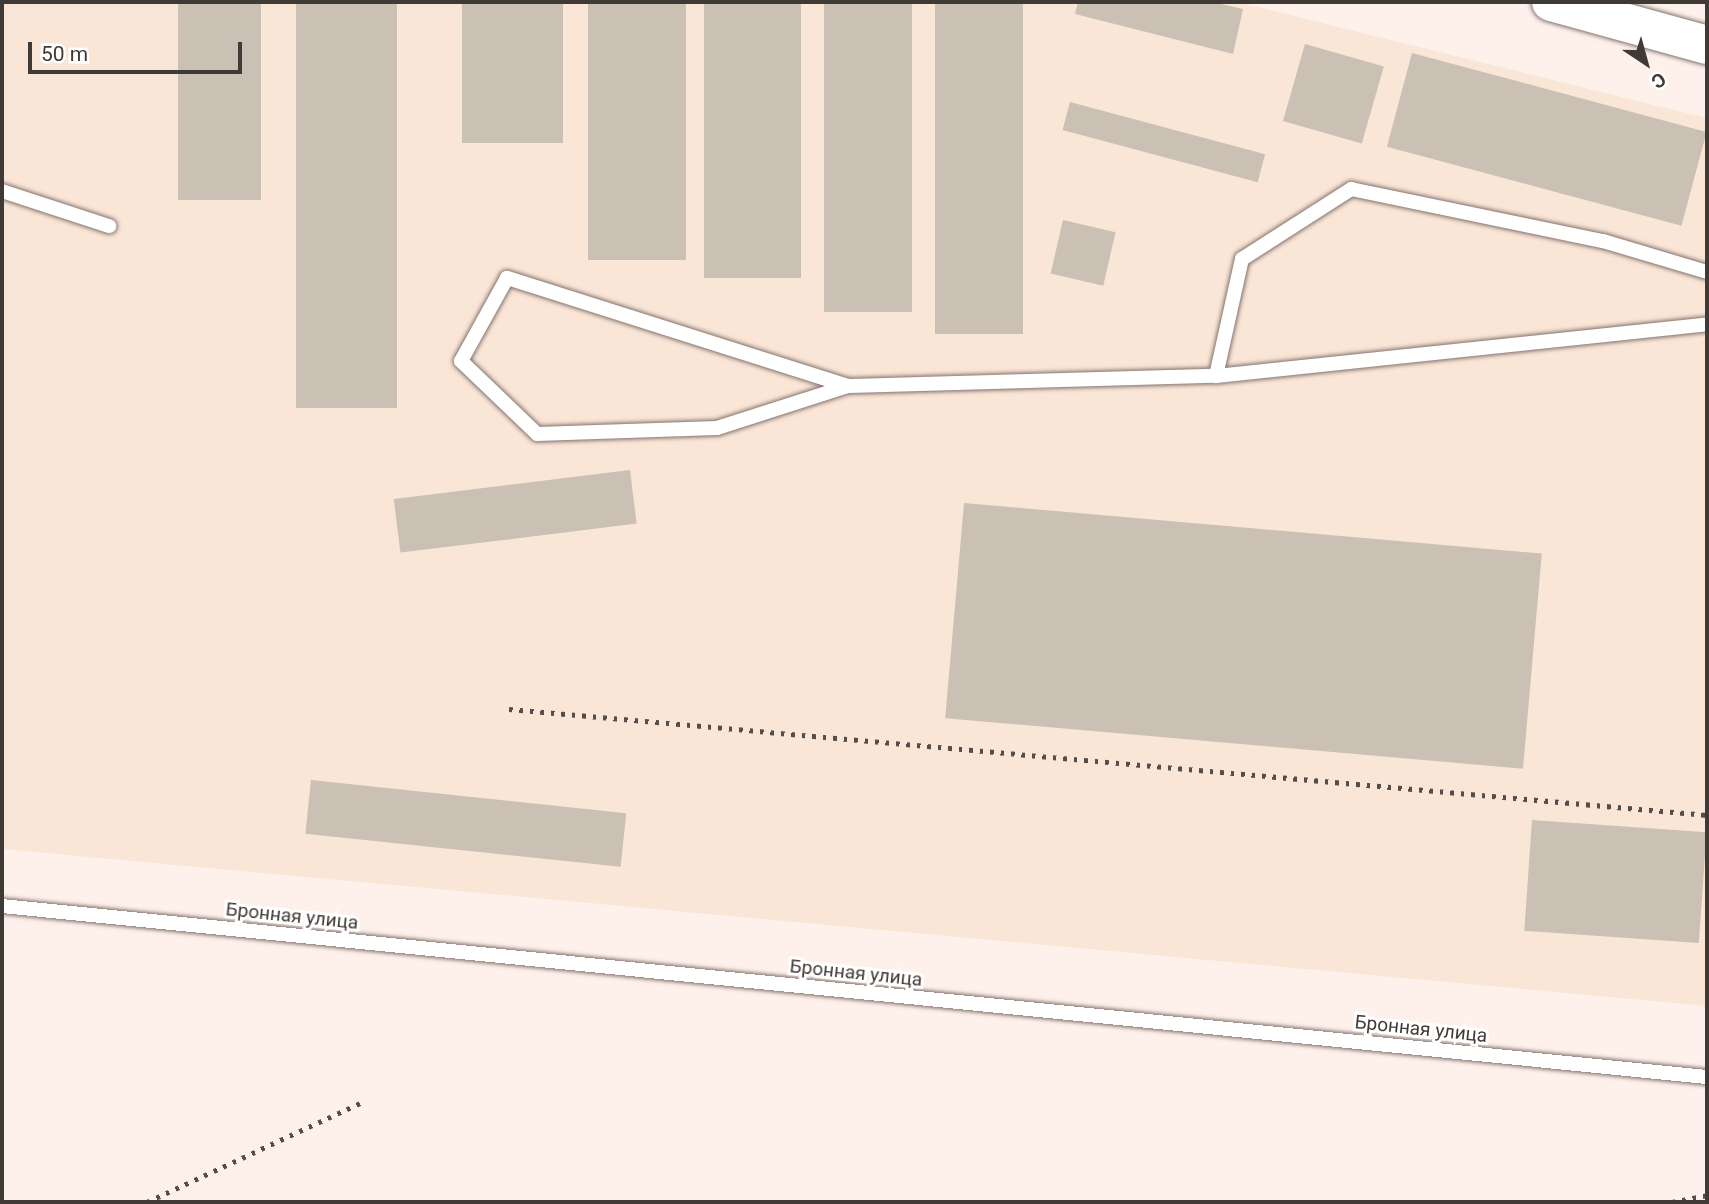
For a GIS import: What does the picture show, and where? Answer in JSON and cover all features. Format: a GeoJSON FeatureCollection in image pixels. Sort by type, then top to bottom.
{"type":"FeatureCollection","features":[{"type":"Feature","properties":{"kind":"main road"},"geometry":{"type":"LineString","coordinates":[[1551,2],[1707,45]]}},
{"type":"Feature","properties":{"kind":"lane"},"geometry":{"type":"LineString","coordinates":[[1216,376],[1242,259],[1351,189],[1603,241],[1707,272]]}},
{"type":"Feature","properties":{"kind":"lane"},"geometry":{"type":"LineString","coordinates":[[2,191],[109,226]]}},
{"type":"Feature","properties":{"kind":"lane"},"geometry":{"type":"LineString","coordinates":[[848,386],[507,278],[461,361],[537,434],[717,428],[848,386],[1216,376],[1707,324]]}},
{"type":"Feature","properties":{"kind":"lane","name":"Бронная улица"},"geometry":{"type":"LineString","coordinates":[[2,906],[1707,1077]]}},
{"type":"Feature","properties":{"kind":"shaded area"},"geometry":{"type":"Polygon","coordinates":[[[2,2],[1238,2],[1707,118],[1707,1006],[2,849],[2,2]]]}},
{"type":"Feature","properties":{"kind":"building"},"geometry":{"type":"Polygon","coordinates":[[[178,2],[261,2],[261,200],[178,200],[178,2]]]}},
{"type":"Feature","properties":{"kind":"building"},"geometry":{"type":"Polygon","coordinates":[[[296,2],[397,2],[397,408],[296,408],[296,2]]]}},
{"type":"Feature","properties":{"kind":"building"},"geometry":{"type":"Polygon","coordinates":[[[462,2],[563,2],[563,143],[462,143],[462,2]]]}},
{"type":"Feature","properties":{"kind":"building"},"geometry":{"type":"Polygon","coordinates":[[[588,2],[686,2],[686,260],[588,260],[588,2]]]}},
{"type":"Feature","properties":{"kind":"building"},"geometry":{"type":"Polygon","coordinates":[[[704,2],[801,2],[801,278],[704,278],[704,2]]]}},
{"type":"Feature","properties":{"kind":"building"},"geometry":{"type":"Polygon","coordinates":[[[824,2],[912,2],[912,312],[824,312],[824,2]]]}},
{"type":"Feature","properties":{"kind":"building"},"geometry":{"type":"Polygon","coordinates":[[[935,2],[1023,2],[1023,334],[935,334],[935,2]]]}},
{"type":"Feature","properties":{"kind":"building"},"geometry":{"type":"Polygon","coordinates":[[[1078,2],[1212,2],[1243,9],[1233,54],[1075,14],[1078,2]]]}},
{"type":"Feature","properties":{"kind":"building"},"geometry":{"type":"Polygon","coordinates":[[[1305,44],[1384,67],[1362,144],[1283,121],[1305,44]]]}},
{"type":"Feature","properties":{"kind":"building"},"geometry":{"type":"Polygon","coordinates":[[[1412,53],[1707,132],[1682,226],[1387,147],[1412,53]]]}},
{"type":"Feature","properties":{"kind":"building"},"geometry":{"type":"Polygon","coordinates":[[[1070,102],[1265,154],[1258,182],[1062,130],[1070,102]]]}},
{"type":"Feature","properties":{"kind":"building"},"geometry":{"type":"Polygon","coordinates":[[[1063,220],[1116,232],[1103,286],[1051,274],[1063,220]]]}},
{"type":"Feature","properties":{"kind":"building"},"geometry":{"type":"Polygon","coordinates":[[[630,470],[637,524],[400,553],[394,499],[630,470]]]}},
{"type":"Feature","properties":{"kind":"building"},"geometry":{"type":"Polygon","coordinates":[[[964,503],[1542,554],[1523,769],[945,718],[964,503]]]}},
{"type":"Feature","properties":{"kind":"building"},"geometry":{"type":"Polygon","coordinates":[[[311,780],[626,813],[621,867],[305,834],[311,780]]]}},
{"type":"Feature","properties":{"kind":"building"},"geometry":{"type":"Polygon","coordinates":[[[1532,820],[1707,832],[1699,943],[1524,931],[1532,820]]]}},
{"type":"Feature","properties":{"kind":"railway"},"geometry":{"type":"LineString","coordinates":[[509,709],[1707,815]]}},
{"type":"Feature","properties":{"kind":"railway"},"geometry":{"type":"LineString","coordinates":[[147,1202],[362,1102]]}},
{"type":"Feature","properties":{"kind":"railway"},"geometry":{"type":"LineString","coordinates":[[1672,1202],[1707,1195]]}}]}
